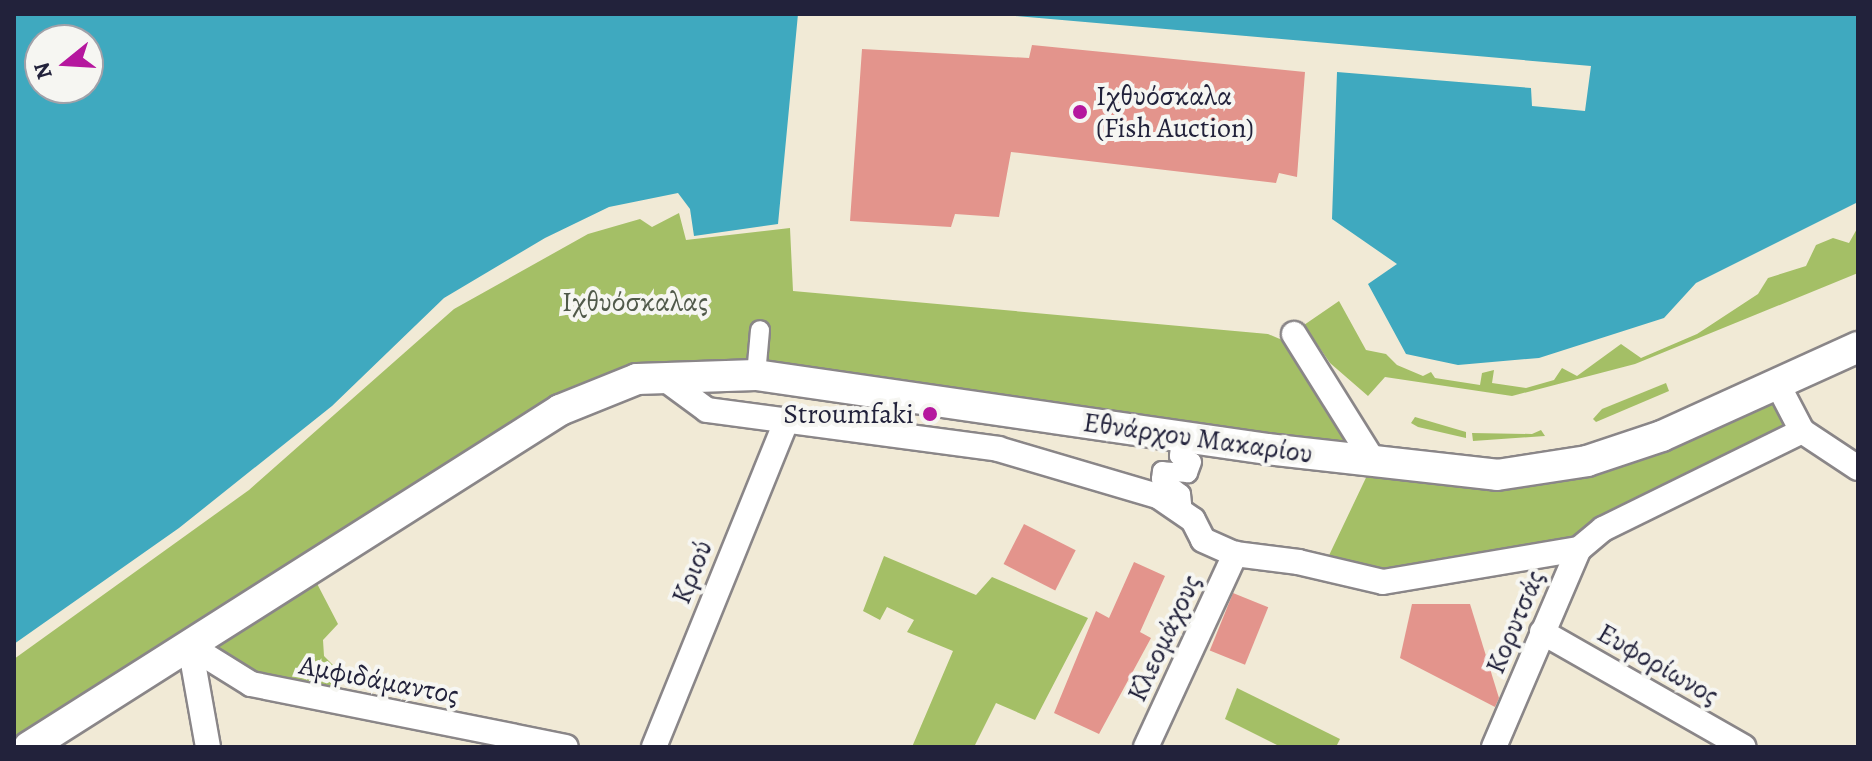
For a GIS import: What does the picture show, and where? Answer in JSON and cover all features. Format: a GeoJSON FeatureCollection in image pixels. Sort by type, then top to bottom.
{"type":"FeatureCollection","features":[{"type":"Feature","properties":{"kind":"street"},"geometry":{"type":"LineString","coordinates":[[756,375],[760,330]]}},
{"type":"Feature","properties":{"kind":"street"},"geometry":{"type":"LineString","coordinates":[[1294,334],[1374,462]]}},
{"type":"Feature","properties":{"kind":"street","name":"Εθνάρχου Μακαρίου"},"geometry":{"type":"LineString","coordinates":[[29,747],[560,410],[637,379],[756,375],[1181,437],[1497,475],[1587,461],[1662,436],[1858,347]]}},
{"type":"Feature","properties":{"kind":"street"},"geometry":{"type":"LineString","coordinates":[[665,379],[707,410],[998,449],[1158,496],[1193,520],[1203,540],[1235,554],[1298,562],[1383,582],[1579,549]]}},
{"type":"Feature","properties":{"kind":"street"},"geometry":{"type":"LineString","coordinates":[[1778,385],[1802,431],[1858,468]]}},
{"type":"Feature","properties":{"kind":"street","name":"Κριού"},"geometry":{"type":"LineString","coordinates":[[654,747],[787,420]]}},
{"type":"Feature","properties":{"kind":"street","name":"Κορυτσάς"},"geometry":{"type":"LineString","coordinates":[[1494,747],[1579,549],[1603,529],[1802,431]]}},
{"type":"Feature","properties":{"kind":"street"},"geometry":{"type":"LineString","coordinates":[[1181,437],[1179,456],[1192,462],[1188,473],[1162,471],[1161,479],[1181,494],[1183,514]]}},
{"type":"Feature","properties":{"kind":"street","name":"Κλεομάχους"},"geometry":{"type":"LineString","coordinates":[[1146,747],[1235,554]]}},
{"type":"Feature","properties":{"kind":"street","name":"Ευφορίωνος"},"geometry":{"type":"LineString","coordinates":[[1542,632],[1744,747]]}},
{"type":"Feature","properties":{"kind":"street"},"geometry":{"type":"LineString","coordinates":[[190,646],[208,747]]}},
{"type":"Feature","properties":{"kind":"street","name":"Αμφιδάμαντος"},"geometry":{"type":"LineString","coordinates":[[190,646],[251,684],[566,747]]}},
{"type":"Feature","properties":{"kind":"green space","name":"Ιχθυόσκαλας"},"geometry":{"type":"Polygon","coordinates":[[[679,213],[686,240],[790,228],[793,291],[1268,334],[1303,349],[1374,462],[1497,475],[1778,385],[1802,431],[1579,549],[1383,582],[1323,568],[1373,463],[972,405],[637,379],[311,572],[338,624],[323,640],[324,656],[338,670],[338,702],[312,698],[190,646],[29,747],[14,747],[14,659],[249,490],[454,309],[588,234],[640,219],[652,227],[679,213]]]}},
{"type":"Feature","properties":{"kind":"green space"},"geometry":{"type":"Polygon","coordinates":[[[1858,227],[1858,273],[1635,364],[1512,396],[1385,377],[1368,396],[1330,363],[1304,325],[1339,301],[1366,350],[1386,354],[1397,365],[1423,376],[1431,372],[1435,378],[1480,385],[1482,373],[1494,370],[1492,383],[1526,388],[1554,380],[1562,368],[1577,376],[1621,344],[1641,358],[1697,334],[1758,294],[1768,278],[1806,266],[1816,245],[1833,238],[1849,243],[1858,227]]]}},
{"type":"Feature","properties":{"kind":"green space"},"geometry":{"type":"Polygon","coordinates":[[[1666,383],[1669,391],[1596,422],[1593,419],[1602,409],[1666,383]]]}},
{"type":"Feature","properties":{"kind":"green space"},"geometry":{"type":"Polygon","coordinates":[[[1415,417],[1466,432],[1466,438],[1418,427],[1411,423],[1415,417]]]}},
{"type":"Feature","properties":{"kind":"green space"},"geometry":{"type":"Polygon","coordinates":[[[1541,430],[1545,436],[1473,441],[1472,433],[1532,434],[1541,430]]]}},
{"type":"Feature","properties":{"kind":"green space"},"geometry":{"type":"Polygon","coordinates":[[[884,556],[976,595],[992,577],[1088,618],[1035,720],[996,703],[974,747],[912,747],[953,651],[907,632],[914,620],[887,607],[880,620],[863,611],[884,556]]]}},
{"type":"Feature","properties":{"kind":"green space"},"geometry":{"type":"Polygon","coordinates":[[[1237,688],[1340,739],[1336,747],[1281,747],[1225,719],[1237,688]]]}},
{"type":"Feature","properties":{"kind":"water"},"geometry":{"type":"Polygon","coordinates":[[[14,14],[798,14],[778,224],[694,236],[690,209],[678,193],[609,207],[545,238],[444,298],[332,406],[179,528],[14,644],[14,14]]]}},
{"type":"Feature","properties":{"kind":"water"},"geometry":{"type":"Polygon","coordinates":[[[993,14],[1858,14],[1858,202],[1696,283],[1664,318],[1539,358],[1458,365],[1406,354],[1368,284],[1397,264],[1332,219],[1337,72],[1531,88],[1532,106],[1585,111],[1591,66],[993,14]]]}},
{"type":"Feature","properties":{"kind":"building","name":"Ιχθυόσκαλα (Fish Auction)"},"geometry":{"type":"Polygon","coordinates":[[[1032,45],[1305,72],[1297,177],[1279,173],[1276,183],[1011,152],[999,217],[955,214],[951,227],[850,221],[862,49],[1029,58],[1032,45]]]}},
{"type":"Feature","properties":{"kind":"building"},"geometry":{"type":"Polygon","coordinates":[[[1024,524],[1076,550],[1055,590],[1004,564],[1024,524]]]}},
{"type":"Feature","properties":{"kind":"building"},"geometry":{"type":"Polygon","coordinates":[[[1134,562],[1165,576],[1140,632],[1151,638],[1099,734],[1054,713],[1096,611],[1109,618],[1134,562]]]}},
{"type":"Feature","properties":{"kind":"building"},"geometry":{"type":"Polygon","coordinates":[[[1233,593],[1268,607],[1245,665],[1210,650],[1233,593]]]}},
{"type":"Feature","properties":{"kind":"building"},"geometry":{"type":"Polygon","coordinates":[[[1412,604],[1470,604],[1499,698],[1495,707],[1400,658],[1412,604]]]}},
{"type":"Feature","properties":{"kind":"place","name":"Ιχθυόσκαλα (Fish Auction)"},"geometry":{"type":"Point","coordinates":[1080,112]}},
{"type":"Feature","properties":{"kind":"place","name":"Stroumfaki"},"geometry":{"type":"Point","coordinates":[930,414]}}]}
